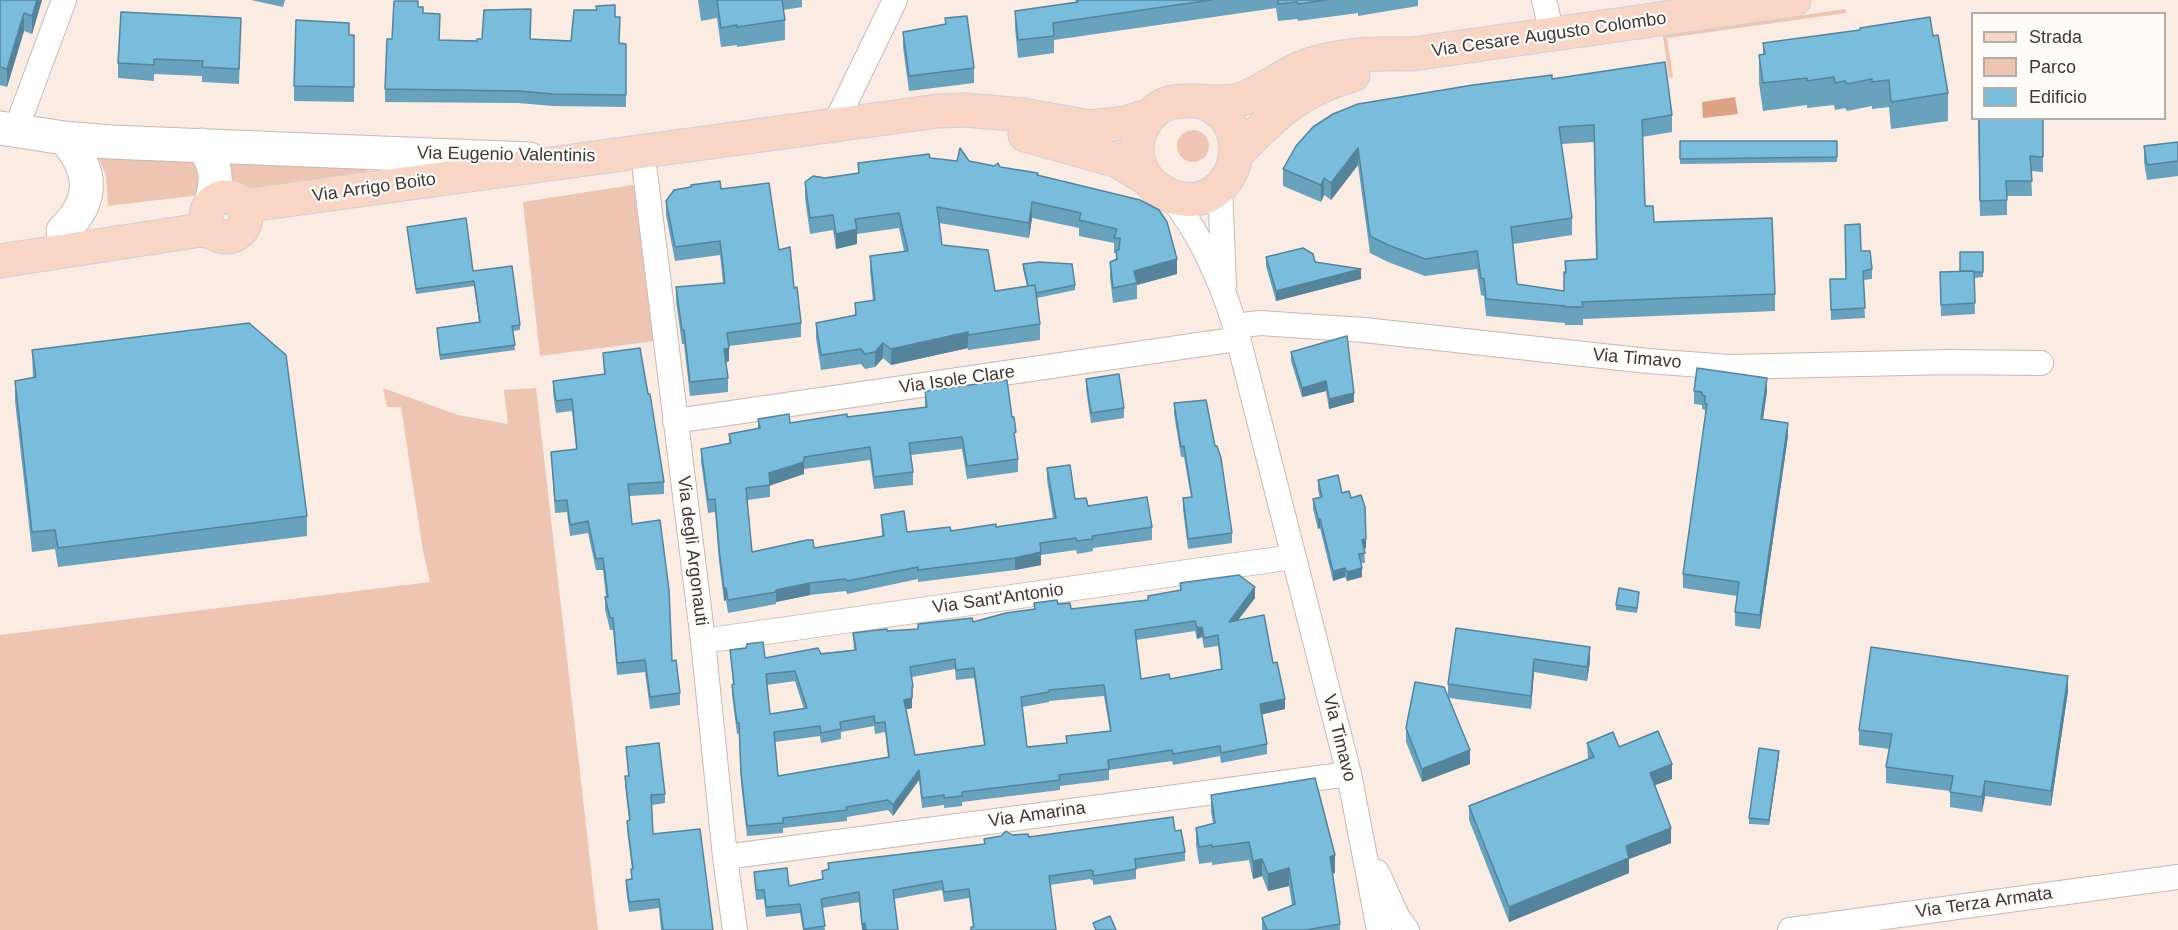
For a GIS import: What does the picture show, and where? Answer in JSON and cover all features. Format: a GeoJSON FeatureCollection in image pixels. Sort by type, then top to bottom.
{"type":"FeatureCollection","features":[{"type":"Feature","properties":{"kind":"main road","name":"Via Cesare Augusto Colombo"},"geometry":{"type":"LineString","coordinates":[[1151,115],[1173,101],[1186,99],[1235,101],[1300,69],[1339,58],[1376,53],[1412,54],[1794,0]]}},
{"type":"Feature","properties":{"kind":"main road","name":"Via Cesare Augusto Colombo"},"geometry":{"type":"LineString","coordinates":[[1237,153],[1271,119],[1312,89],[1412,54]]}},
{"type":"Feature","properties":{"kind":"main road"},"geometry":{"type":"LineString","coordinates":[[1158,187],[1188,200],[1205,196],[1220,186],[1232,171],[1237,153],[1235,136],[1228,120],[1215,108],[1199,101]]}},
{"type":"Feature","properties":{"kind":"main road","name":"Via Eugenio Valentinis"},"geometry":{"type":"LineString","coordinates":[[580,171],[835,124],[938,111],[965,110],[1023,115],[1089,127],[1126,123],[1151,115]]}},
{"type":"Feature","properties":{"kind":"main road","name":"Via Timavo"},"geometry":{"type":"LineString","coordinates":[[1151,115],[1138,139],[1137,153],[1140,166],[1158,187]]}},
{"type":"Feature","properties":{"kind":"main road","name":"Via Eugenio Valentinis"},"geometry":{"type":"LineString","coordinates":[[8,130],[64,138],[202,145],[580,171],[645,172],[837,145],[968,131],[1024,134],[1118,161],[1158,187]]}},
{"type":"Feature","properties":{"kind":"main road"},"geometry":{"type":"LineString","coordinates":[[63,231],[81,212],[86,188],[86,175],[82,162],[64,138]]}},
{"type":"Feature","properties":{"kind":"main road"},"geometry":{"type":"LineString","coordinates":[[202,145],[211,158],[216,174],[223,214]]}},
{"type":"Feature","properties":{"kind":"main road","name":"Via Arrigo Boito"},"geometry":{"type":"LineString","coordinates":[[0,240],[198,212],[223,214],[254,222],[580,171]]}},
{"type":"Feature","properties":{"kind":"main road","name":"Via Arrigo Boito"},"geometry":{"type":"LineString","coordinates":[[0,261],[201,230],[223,214]]}},
{"type":"Feature","properties":{"kind":"street"},"geometry":{"type":"LineString","coordinates":[[8,130],[64,0]]}},
{"type":"Feature","properties":{"kind":"street"},"geometry":{"type":"LineString","coordinates":[[835,124],[895,0]]}},
{"type":"Feature","properties":{"kind":"street"},"geometry":{"type":"LineString","coordinates":[[1544,0],[1552,34]]}},
{"type":"Feature","properties":{"kind":"street","name":"Via degli Argonauti"},"geometry":{"type":"LineString","coordinates":[[645,172],[703,641],[725,857],[735,930]]}},
{"type":"Feature","properties":{"kind":"street","name":"Via Timavo"},"geometry":{"type":"LineString","coordinates":[[1220,186],[1225,293]]}},
{"type":"Feature","properties":{"kind":"street","name":"Via Timavo"},"geometry":{"type":"LineString","coordinates":[[1158,187],[1190,221],[1225,293],[1237,333],[1349,774],[1379,930]]}},
{"type":"Feature","properties":{"kind":"street","name":"Via Timavo"},"geometry":{"type":"LineString","coordinates":[[1237,333],[1260,323],[1364,330],[1729,367],[1949,362],[2041,363]]}},
{"type":"Feature","properties":{"kind":"street","name":"Via Isole Clare"},"geometry":{"type":"LineString","coordinates":[[675,421],[1237,333]]}},
{"type":"Feature","properties":{"kind":"street","name":"Via Sant'Antonio"},"geometry":{"type":"LineString","coordinates":[[703,641],[1293,557]]}},
{"type":"Feature","properties":{"kind":"street","name":"Via Amarina"},"geometry":{"type":"LineString","coordinates":[[725,857],[1349,774]]}},
{"type":"Feature","properties":{"kind":"street","name":"Via Timavo"},"geometry":{"type":"LineString","coordinates":[[1360,837],[1398,918],[1407,930]]}},
{"type":"Feature","properties":{"kind":"street","name":"Via Terza Armata"},"geometry":{"type":"LineString","coordinates":[[1790,930],[2178,877]]}},
{"type":"Feature","properties":{"kind":"green space"},"geometry":{"type":"Polygon","coordinates":[[[1845,9],[1846,13],[1667,38],[1673,77],[1669,78],[1663,36],[1845,9]]]}},
{"type":"Feature","properties":{"kind":"green space"},"geometry":{"type":"Polygon","coordinates":[[[1193,130],[1204,135],[1209,146],[1204,157],[1193,162],[1182,157],[1177,146],[1182,135],[1193,130]]]}},
{"type":"Feature","properties":{"kind":"green space"},"geometry":{"type":"Polygon","coordinates":[[[98,157],[197,158],[205,190],[192,196],[108,206],[106,175],[98,157]]]}},
{"type":"Feature","properties":{"kind":"green space"},"geometry":{"type":"Polygon","coordinates":[[[225,161],[367,168],[368,170],[365,173],[248,189],[226,187],[225,161]]]}},
{"type":"Feature","properties":{"kind":"green space"},"geometry":{"type":"Polygon","coordinates":[[[639,184],[654,341],[540,356],[523,202],[639,184]]]}},
{"type":"Feature","properties":{"kind":"green space"},"geometry":{"type":"Polygon","coordinates":[[[383,388],[458,415],[508,424],[504,390],[536,388],[598,930],[0,930],[0,635],[430,582],[423,551],[401,407],[387,407],[383,388]]]}},
{"type":"Feature","properties":{"kind":"shaded area"},"geometry":{"type":"Polygon","coordinates":[[[1735,97],[1738,114],[1703,118],[1702,102],[1735,97]]]}},
{"type":"Feature","properties":{"kind":"building"},"geometry":{"type":"Polygon","coordinates":[[[0,0],[37,0],[32,16],[24,13],[7,69],[0,67],[0,0]]]}},
{"type":"Feature","properties":{"kind":"building"},"geometry":{"type":"Polygon","coordinates":[[[717,0],[782,0],[785,20],[721,28],[717,0]]]}},
{"type":"Feature","properties":{"kind":"building"},"geometry":{"type":"Polygon","coordinates":[[[1078,0],[1211,0],[1053,23],[1054,36],[1018,40],[1015,11],[1078,2],[1078,0]]]}},
{"type":"Feature","properties":{"kind":"building"},"geometry":{"type":"Polygon","coordinates":[[[1278,0],[1327,0],[1278,4],[1278,0]]]}},
{"type":"Feature","properties":{"kind":"building"},"geometry":{"type":"Polygon","coordinates":[[[394,1],[418,1],[418,7],[423,7],[423,13],[440,14],[439,40],[477,41],[477,39],[482,39],[484,10],[531,9],[530,39],[571,41],[574,10],[597,10],[596,6],[615,5],[615,17],[620,17],[619,43],[626,44],[626,95],[385,89],[387,39],[392,39],[394,1]]]}},
{"type":"Feature","properties":{"kind":"building"},"geometry":{"type":"Polygon","coordinates":[[[121,12],[241,18],[239,69],[202,67],[203,61],[154,59],[154,65],[118,63],[121,12]]]}},
{"type":"Feature","properties":{"kind":"building"},"geometry":{"type":"Polygon","coordinates":[[[967,16],[974,68],[909,76],[903,32],[946,24],[945,18],[967,16]]]}},
{"type":"Feature","properties":{"kind":"building"},"geometry":{"type":"Polygon","coordinates":[[[1930,17],[1933,36],[1938,35],[1948,93],[1891,102],[1889,80],[1872,82],[1872,79],[1847,84],[1845,81],[1835,83],[1834,77],[1763,83],[1759,55],[1765,54],[1763,43],[1860,30],[1860,28],[1930,17]]]}},
{"type":"Feature","properties":{"kind":"building"},"geometry":{"type":"Polygon","coordinates":[[[296,20],[349,23],[349,35],[354,35],[354,87],[294,86],[296,20]]]}},
{"type":"Feature","properties":{"kind":"building"},"geometry":{"type":"Polygon","coordinates":[[[1665,62],[1672,115],[1642,120],[1645,206],[1653,206],[1654,222],[1772,218],[1775,294],[1582,302],[1583,307],[1486,299],[1477,251],[1425,259],[1370,236],[1358,148],[1331,183],[1324,178],[1321,185],[1283,169],[1296,146],[1313,127],[1333,114],[1358,104],[1473,85],[1552,75],[1552,79],[1665,62]],[[1594,125],[1559,127],[1572,218],[1511,227],[1517,284],[1564,291],[1565,261],[1597,259],[1594,125]]]}},
{"type":"Feature","properties":{"kind":"building"},"geometry":{"type":"Polygon","coordinates":[[[1979,120],[2043,120],[2043,157],[2030,156],[2032,181],[2006,181],[2007,200],[1980,201],[1979,120]]]}},
{"type":"Feature","properties":{"kind":"building"},"geometry":{"type":"Polygon","coordinates":[[[1680,141],[1837,141],[1837,157],[1680,159],[1680,141]]]}},
{"type":"Feature","properties":{"kind":"building"},"geometry":{"type":"Polygon","coordinates":[[[2178,142],[2178,161],[2147,165],[2144,146],[2178,142]]]}},
{"type":"Feature","properties":{"kind":"building"},"geometry":{"type":"Polygon","coordinates":[[[960,148],[969,161],[994,166],[998,163],[1000,167],[1038,173],[1037,175],[1140,200],[1159,210],[1167,222],[1177,259],[1134,271],[1137,283],[1113,288],[1110,262],[1117,259],[1116,250],[1119,250],[1120,238],[1114,238],[1117,229],[1079,220],[1081,213],[1032,202],[1029,223],[937,207],[942,245],[988,250],[995,291],[1035,285],[1040,324],[968,335],[968,332],[891,349],[883,343],[875,352],[865,354],[861,349],[821,355],[816,323],[856,315],[855,303],[875,300],[870,256],[908,251],[899,213],[855,219],[857,229],[836,234],[833,215],[810,218],[805,182],[813,176],[825,178],[859,173],[858,163],[929,154],[930,158],[957,161],[960,148]]]}},
{"type":"Feature","properties":{"kind":"building"},"geometry":{"type":"Polygon","coordinates":[[[720,181],[721,189],[769,183],[779,250],[790,247],[794,288],[797,287],[801,323],[727,333],[729,348],[724,349],[728,378],[690,382],[676,287],[725,283],[720,241],[675,247],[666,201],[674,190],[720,181]]]}},
{"type":"Feature","properties":{"kind":"building"},"geometry":{"type":"Polygon","coordinates":[[[466,218],[473,271],[512,266],[520,325],[512,326],[515,345],[440,355],[437,328],[480,322],[474,281],[416,289],[407,227],[466,218]]]}},
{"type":"Feature","properties":{"kind":"building"},"geometry":{"type":"Polygon","coordinates":[[[1860,224],[1861,251],[1870,251],[1872,269],[1863,271],[1865,308],[1831,310],[1830,279],[1846,279],[1845,225],[1860,224]]]}},
{"type":"Feature","properties":{"kind":"building"},"geometry":{"type":"Polygon","coordinates":[[[1303,248],[1313,254],[1315,262],[1361,269],[1276,291],[1266,257],[1303,248]]]}},
{"type":"Feature","properties":{"kind":"building"},"geometry":{"type":"Polygon","coordinates":[[[1960,252],[1983,252],[1983,272],[1960,271],[1960,252]]]}},
{"type":"Feature","properties":{"kind":"building"},"geometry":{"type":"Polygon","coordinates":[[[1039,262],[1072,264],[1075,285],[1036,293],[1035,285],[1028,286],[1023,264],[1039,262]]]}},
{"type":"Feature","properties":{"kind":"building"},"geometry":{"type":"Polygon","coordinates":[[[1974,271],[1975,303],[1941,305],[1940,272],[1974,271]]]}},
{"type":"Feature","properties":{"kind":"building"},"geometry":{"type":"Polygon","coordinates":[[[249,323],[286,355],[307,516],[58,548],[55,530],[32,532],[15,381],[36,377],[32,350],[249,323]]]}},
{"type":"Feature","properties":{"kind":"building"},"geometry":{"type":"Polygon","coordinates":[[[1347,336],[1354,393],[1329,399],[1326,381],[1302,388],[1291,352],[1347,336]]]}},
{"type":"Feature","properties":{"kind":"building"},"geometry":{"type":"Polygon","coordinates":[[[640,348],[664,482],[628,484],[632,524],[660,520],[669,590],[672,661],[676,660],[680,693],[650,697],[645,660],[617,663],[613,618],[610,618],[605,597],[608,597],[603,558],[596,559],[588,521],[570,525],[567,500],[555,501],[551,452],[577,449],[572,399],[556,401],[553,381],[605,374],[603,353],[640,348]]]}},
{"type":"Feature","properties":{"kind":"building"},"geometry":{"type":"Polygon","coordinates":[[[1697,368],[1767,378],[1761,419],[1788,423],[1760,615],[1735,612],[1739,582],[1683,574],[1707,404],[1705,404],[1705,396],[1702,392],[1694,391],[1697,368]]]}},
{"type":"Feature","properties":{"kind":"building"},"geometry":{"type":"Polygon","coordinates":[[[1119,374],[1124,408],[1091,413],[1086,379],[1119,374]]]}},
{"type":"Feature","properties":{"kind":"building"},"geometry":{"type":"Polygon","coordinates":[[[1007,380],[1012,417],[1014,417],[1018,459],[967,466],[962,437],[909,443],[913,472],[874,477],[870,447],[804,457],[804,462],[769,473],[770,485],[746,488],[752,552],[807,540],[813,540],[814,548],[884,536],[881,515],[904,511],[907,532],[950,527],[951,531],[996,524],[996,527],[1056,518],[1047,468],[1070,465],[1075,499],[1086,498],[1088,506],[1147,497],[1152,527],[1092,536],[1093,539],[1077,541],[1076,538],[1040,543],[1041,552],[1015,558],[918,570],[918,567],[847,581],[846,579],[810,583],[776,590],[776,592],[728,600],[726,588],[724,589],[715,499],[708,500],[701,449],[731,443],[729,434],[760,428],[758,419],[789,414],[790,423],[847,414],[847,417],[927,407],[925,391],[1007,380]]]}},
{"type":"Feature","properties":{"kind":"building"},"geometry":{"type":"Polygon","coordinates":[[[1206,400],[1215,446],[1221,458],[1232,533],[1188,539],[1183,498],[1192,497],[1174,403],[1206,400]]]}},
{"type":"Feature","properties":{"kind":"building"},"geometry":{"type":"Polygon","coordinates":[[[1338,475],[1342,493],[1349,491],[1351,498],[1361,495],[1365,507],[1366,539],[1362,540],[1365,553],[1359,554],[1362,568],[1347,572],[1345,568],[1333,571],[1313,499],[1322,497],[1318,480],[1338,475]]]}},
{"type":"Feature","properties":{"kind":"building"},"geometry":{"type":"Polygon","coordinates":[[[1239,575],[1255,587],[1229,622],[1264,615],[1273,663],[1277,662],[1285,699],[1260,704],[1267,744],[1221,753],[1220,746],[1173,754],[1172,750],[1108,760],[1109,769],[1059,775],[1060,780],[962,792],[962,796],[944,798],[944,795],[922,798],[919,770],[893,805],[888,800],[846,807],[847,810],[783,818],[783,823],[747,826],[741,773],[739,723],[737,723],[732,685],[734,684],[730,650],[746,648],[747,644],[763,642],[765,658],[818,648],[821,654],[856,650],[853,633],[887,629],[887,631],[918,629],[918,624],[972,618],[973,622],[1006,613],[1035,609],[1034,603],[1057,600],[1058,604],[1070,603],[1071,609],[1148,600],[1148,596],[1181,590],[1180,583],[1239,575]],[[1195,621],[1135,630],[1141,679],[1169,674],[1170,679],[1222,669],[1218,635],[1204,638],[1202,627],[1197,628],[1195,621]],[[955,659],[910,667],[912,698],[904,700],[915,755],[985,745],[974,668],[956,670],[955,659]],[[795,671],[766,674],[770,714],[807,708],[795,671]],[[1104,685],[1049,690],[1049,692],[1021,697],[1027,747],[1067,743],[1066,736],[1111,731],[1104,685]],[[874,716],[840,722],[841,729],[821,733],[820,726],[774,732],[778,776],[889,757],[885,722],[875,723],[874,716]]]}},
{"type":"Feature","properties":{"kind":"building"},"geometry":{"type":"Polygon","coordinates":[[[1619,588],[1639,592],[1637,608],[1616,605],[1619,588]]]}},
{"type":"Feature","properties":{"kind":"building"},"geometry":{"type":"Polygon","coordinates":[[[1456,628],[1590,647],[1587,667],[1534,659],[1531,696],[1448,684],[1456,628]]]}},
{"type":"Feature","properties":{"kind":"building"},"geometry":{"type":"Polygon","coordinates":[[[1871,647],[2068,676],[2051,791],[1985,781],[1982,797],[1950,792],[1953,776],[1886,767],[1892,734],[1859,730],[1871,647]]]}},
{"type":"Feature","properties":{"kind":"building"},"geometry":{"type":"Polygon","coordinates":[[[1415,682],[1444,687],[1470,750],[1422,769],[1406,728],[1415,682]]]}},
{"type":"Feature","properties":{"kind":"building"},"geometry":{"type":"Polygon","coordinates":[[[1658,731],[1672,764],[1650,773],[1671,828],[1626,846],[1629,858],[1509,907],[1469,806],[1594,757],[1587,743],[1613,732],[1619,747],[1658,731]]]}},
{"type":"Feature","properties":{"kind":"building"},"geometry":{"type":"Polygon","coordinates":[[[659,743],[665,794],[651,795],[653,834],[700,829],[713,930],[663,930],[659,899],[629,902],[626,880],[632,879],[631,869],[633,869],[627,821],[630,820],[625,776],[629,776],[626,747],[659,743]]]}},
{"type":"Feature","properties":{"kind":"building"},"geometry":{"type":"Polygon","coordinates":[[[1759,748],[1779,751],[1769,820],[1749,818],[1759,748]]]}},
{"type":"Feature","properties":{"kind":"building"},"geometry":{"type":"Polygon","coordinates":[[[1315,778],[1335,855],[1330,857],[1340,924],[1306,930],[1267,930],[1262,918],[1295,904],[1289,868],[1268,874],[1262,859],[1253,861],[1249,842],[1199,847],[1196,828],[1215,823],[1211,795],[1315,778]]]}},
{"type":"Feature","properties":{"kind":"building"},"geometry":{"type":"Polygon","coordinates":[[[1173,817],[1175,831],[1181,830],[1185,852],[1135,859],[1136,869],[1093,876],[1093,871],[1090,870],[1049,876],[1056,930],[971,930],[971,927],[974,927],[969,889],[944,892],[942,881],[893,890],[898,930],[866,930],[865,923],[862,924],[859,892],[821,899],[825,926],[804,929],[800,904],[766,907],[764,890],[756,890],[754,872],[787,868],[789,886],[823,879],[822,871],[829,869],[828,863],[985,844],[984,839],[1001,836],[1006,831],[1012,835],[1028,834],[1029,837],[1173,817]]]}},
{"type":"Feature","properties":{"kind":"building"},"geometry":{"type":"Polygon","coordinates":[[[1110,916],[1116,930],[1096,930],[1093,923],[1110,916]]]}}]}
